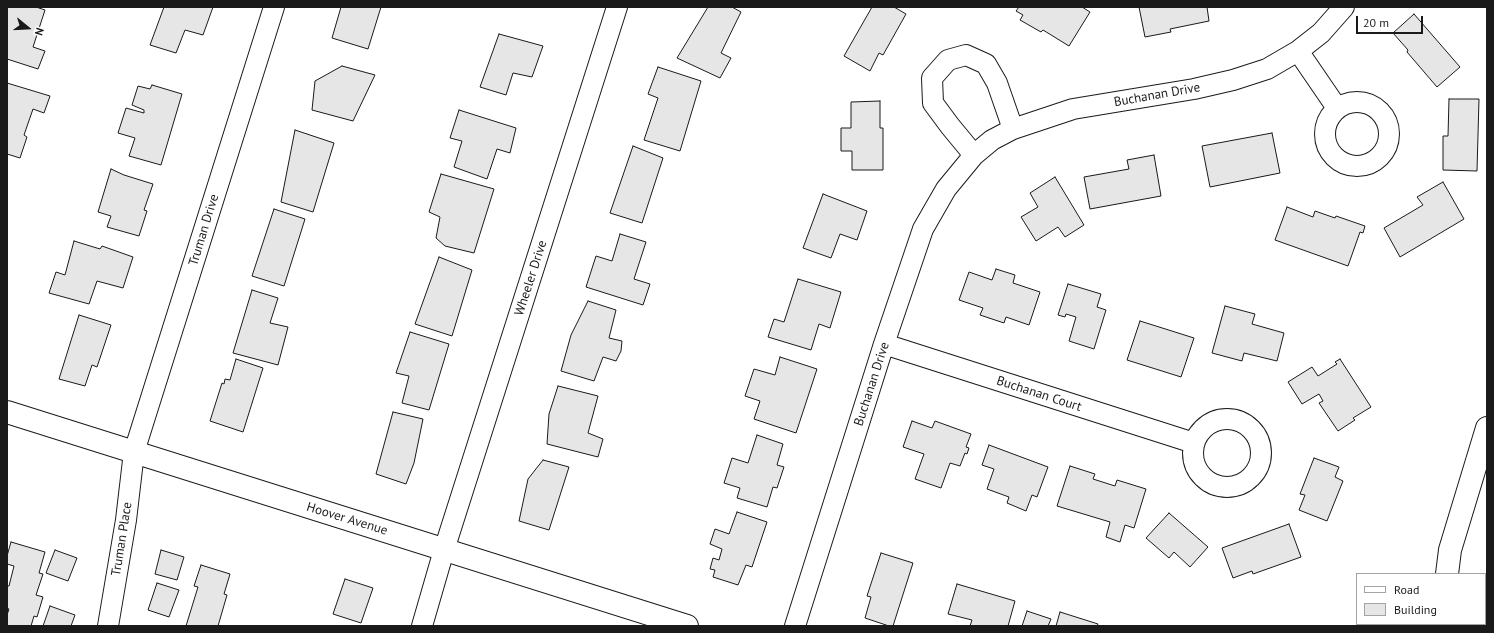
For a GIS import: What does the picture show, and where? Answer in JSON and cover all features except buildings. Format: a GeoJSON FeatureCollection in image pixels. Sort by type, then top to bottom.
{"type":"FeatureCollection","features":[{"type":"Feature","properties":{"kind":"street","name":"Truman Drive"},"geometry":{"type":"LineString","coordinates":[[134,452],[274,7]]}},
{"type":"Feature","properties":{"kind":"street","name":"Wheeler Drive"},"geometry":{"type":"LineString","coordinates":[[422,626],[444,550],[617,7]]}},
{"type":"Feature","properties":{"kind":"street","name":"Buchanan Drive"},"geometry":{"type":"LineString","coordinates":[[795,626],[884,344],[923,228],[946,189],[974,155],[992,140],[1013,129],[1073,109],[1194,89],[1233,80],[1267,69],[1298,51],[1321,33],[1344,7]]}},
{"type":"Feature","properties":{"kind":"street"},"geometry":{"type":"LineString","coordinates":[[1298,51],[1337,108]]}},
{"type":"Feature","properties":{"kind":"street"},"geometry":{"type":"LineString","coordinates":[[974,155],[950,126],[934,103],[932,78],[948,60],[966,55],[986,64],[997,83],[1013,129]]}},
{"type":"Feature","properties":{"kind":"street","name":"Buchanan Court"},"geometry":{"type":"LineString","coordinates":[[884,344],[1194,443]]}},
{"type":"Feature","properties":{"kind":"street","name":"Hoover Avenue"},"geometry":{"type":"LineString","coordinates":[[7,412],[687,626]]}},
{"type":"Feature","properties":{"kind":"street"},"geometry":{"type":"LineString","coordinates":[[1447,573],[1450,550],[1487,428]]}},
{"type":"Feature","properties":{"kind":"street","name":"Truman Place"},"geometry":{"type":"LineString","coordinates":[[108,626],[126,520],[134,452]]}},
{"type":"Feature","properties":{"kind":"street"},"geometry":{"type":"LineString","coordinates":[[1438,573],[1450,550]]}}]}
